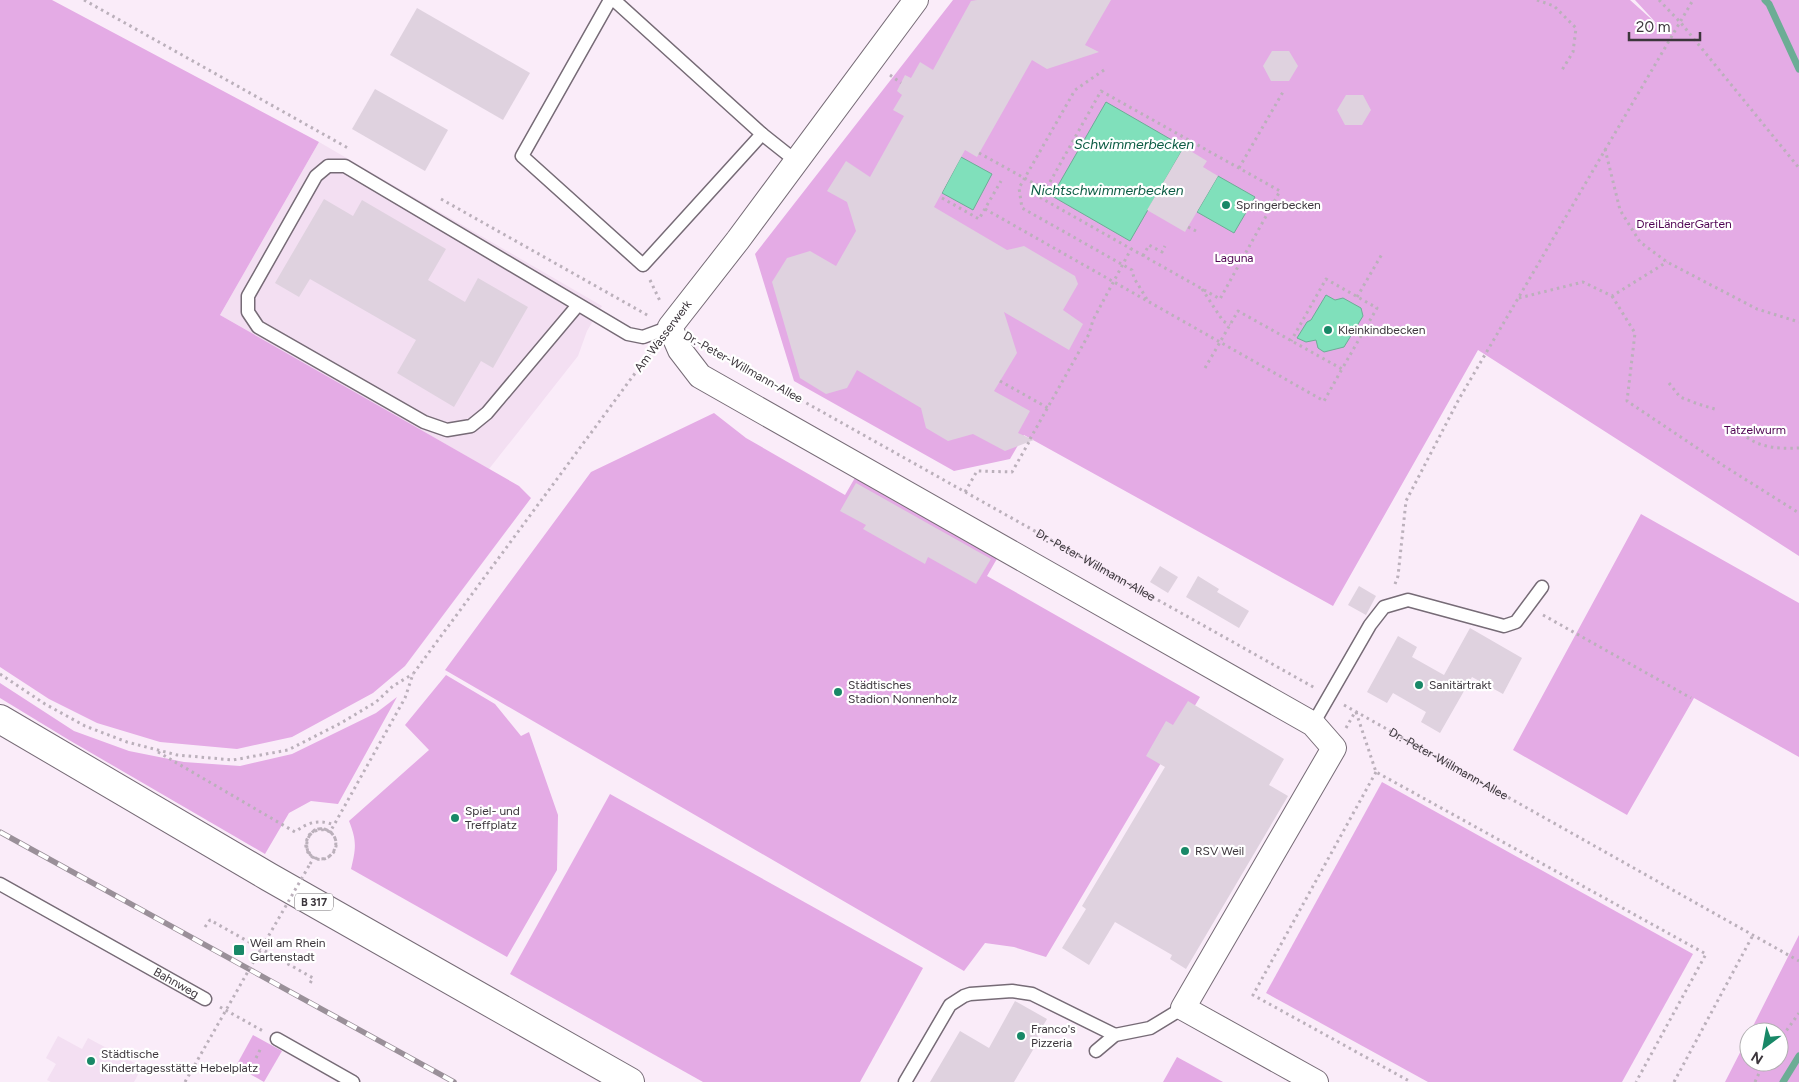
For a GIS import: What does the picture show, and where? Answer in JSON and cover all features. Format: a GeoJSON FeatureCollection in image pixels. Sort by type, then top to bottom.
{"type":"FeatureCollection","features":[{"type":"Feature","properties":{"kind":"main road","name":"B 317"},"geometry":{"type":"LineString","coordinates":[[0,718],[261,872],[630,1082]]}},
{"type":"Feature","properties":{"kind":"street","name":"Am Wasserwerk"},"geometry":{"type":"LineString","coordinates":[[670,327],[738,240],[916,0]]}},
{"type":"Feature","properties":{"kind":"street","name":"Dr.-Peter-Willmann-Allee"},"geometry":{"type":"LineString","coordinates":[[670,327],[680,350],[700,376],[1313,724],[1334,748],[1184,1008]]}},
{"type":"Feature","properties":{"kind":"street"},"geometry":{"type":"LineString","coordinates":[[1184,1008],[1316,1082]]}},
{"type":"Feature","properties":{"kind":"lane"},"geometry":{"type":"LineString","coordinates":[[610,0],[522,156],[643,265],[762,134]]}},
{"type":"Feature","properties":{"kind":"lane"},"geometry":{"type":"LineString","coordinates":[[614,0],[762,134],[796,161]]}},
{"type":"Feature","properties":{"kind":"lane"},"geometry":{"type":"LineString","coordinates":[[578,305],[487,413],[471,426],[447,430],[424,422],[258,327],[248,312],[248,296],[316,176],[328,166],[345,166],[628,334],[643,337],[670,327]]}},
{"type":"Feature","properties":{"kind":"lane"},"geometry":{"type":"LineString","coordinates":[[1313,724],[1370,625],[1384,607],[1408,600],[1504,626],[1516,622],[1542,586]]}},
{"type":"Feature","properties":{"kind":"lane","name":"Bahnweg"},"geometry":{"type":"LineString","coordinates":[[0,884],[206,999]]}},
{"type":"Feature","properties":{"kind":"lane"},"geometry":{"type":"LineString","coordinates":[[905,1082],[950,1006],[970,994],[1012,991],[1032,994],[1115,1035]]}},
{"type":"Feature","properties":{"kind":"lane"},"geometry":{"type":"LineString","coordinates":[[1096,1051],[1115,1035],[1150,1028],[1184,1008]]}},
{"type":"Feature","properties":{"kind":"lane"},"geometry":{"type":"LineString","coordinates":[[276,1038],[353,1082]]}},
{"type":"Feature","properties":{"kind":"path"},"geometry":{"type":"LineString","coordinates":[[1537,0],[1554,6]]}},
{"type":"Feature","properties":{"kind":"path"},"geometry":{"type":"LineString","coordinates":[[1550,0],[1576,28],[1573,52],[1562,70]]}},
{"type":"Feature","properties":{"kind":"path"},"geometry":{"type":"LineString","coordinates":[[1659,0],[1681,23],[1799,168]]}},
{"type":"Feature","properties":{"kind":"path"},"geometry":{"type":"LineString","coordinates":[[1384,607],[1393,591],[1398,576],[1406,501],[1459,399],[1693,0]]}},
{"type":"Feature","properties":{"kind":"path"},"geometry":{"type":"LineString","coordinates":[[1104,70],[1075,90],[1020,188],[1022,208],[1132,270],[1134,278],[1149,302]]}},
{"type":"Feature","properties":{"kind":"path"},"geometry":{"type":"LineString","coordinates":[[886,72],[901,83]]}},
{"type":"Feature","properties":{"kind":"path"},"geometry":{"type":"LineString","coordinates":[[1101,91],[1239,168],[1280,191],[1220,298],[1041,198],[1101,91]]}},
{"type":"Feature","properties":{"kind":"path"},"geometry":{"type":"LineString","coordinates":[[1239,168],[1283,92]]}},
{"type":"Feature","properties":{"kind":"path"},"geometry":{"type":"LineString","coordinates":[[1604,149],[1620,210],[1640,242],[1667,262],[1757,309],[1799,322]]}},
{"type":"Feature","properties":{"kind":"path"},"geometry":{"type":"LineString","coordinates":[[979,153],[1046,190]]}},
{"type":"Feature","properties":{"kind":"path"},"geometry":{"type":"LineString","coordinates":[[942,198],[979,219],[1001,180]]}},
{"type":"Feature","properties":{"kind":"path"},"geometry":{"type":"LineString","coordinates":[[984,209],[1324,401],[1376,308],[1326,279],[1291,341]]}},
{"type":"Feature","properties":{"kind":"path"},"geometry":{"type":"LineString","coordinates":[[1188,227],[1196,231]]}},
{"type":"Feature","properties":{"kind":"path"},"geometry":{"type":"LineString","coordinates":[[1143,256],[1149,245],[1162,252],[1165,246]]}},
{"type":"Feature","properties":{"kind":"path"},"geometry":{"type":"LineString","coordinates":[[965,492],[977,470],[1012,472],[1089,334],[1093,320],[1131,249]]}},
{"type":"Feature","properties":{"kind":"path"},"geometry":{"type":"LineString","coordinates":[[1357,297],[1382,254]]}},
{"type":"Feature","properties":{"kind":"path"},"geometry":{"type":"LineString","coordinates":[[1612,296],[1667,262]]}},
{"type":"Feature","properties":{"kind":"path"},"geometry":{"type":"LineString","coordinates":[[643,265],[670,327]]}},
{"type":"Feature","properties":{"kind":"path"},"geometry":{"type":"LineString","coordinates":[[1518,298],[1583,282],[1612,296],[1635,333],[1627,401],[1724,466],[1799,513]]}},
{"type":"Feature","properties":{"kind":"path"},"geometry":{"type":"LineString","coordinates":[[1202,288],[1223,321],[1230,325]]}},
{"type":"Feature","properties":{"kind":"path"},"geometry":{"type":"LineString","coordinates":[[1205,368],[1238,311],[1342,369]]}},
{"type":"Feature","properties":{"kind":"path","name":"Am Wasserwerk"},"geometry":{"type":"LineString","coordinates":[[414,674],[670,327]]}},
{"type":"Feature","properties":{"kind":"path","name":"Dr.-Peter-Willmann-Allee"},"geometry":{"type":"LineString","coordinates":[[704,346],[1799,960]]}},
{"type":"Feature","properties":{"kind":"path"},"geometry":{"type":"LineString","coordinates":[[1000,381],[1048,408]]}},
{"type":"Feature","properties":{"kind":"path"},"geometry":{"type":"LineString","coordinates":[[1669,382],[1680,397],[1718,410]]}},
{"type":"Feature","properties":{"kind":"path"},"geometry":{"type":"LineString","coordinates":[[1742,433],[1748,439],[1767,446],[1779,449],[1799,448]]}},
{"type":"Feature","properties":{"kind":"path"},"geometry":{"type":"LineString","coordinates":[[1528,606],[1691,698]]}},
{"type":"Feature","properties":{"kind":"path"},"geometry":{"type":"LineString","coordinates":[[0,674],[45,704],[85,726],[127,742],[176,755],[233,760],[288,750],[341,723],[376,702],[393,686],[414,674]]}},
{"type":"Feature","properties":{"kind":"path"},"geometry":{"type":"LineString","coordinates":[[185,1082],[314,858],[309,854],[307,850],[306,845],[307,840],[309,836],[313,831],[318,829],[323,829],[327,831],[332,833],[336,840],[336,847],[333,853],[329,857],[325,858],[322,859],[319,859],[315,858],[311,856],[307,850],[306,846],[306,841],[307,838],[310,833],[314,831],[318,829],[322,829],[325,830],[329,831],[333,835],[335,839],[336,844],[335,849],[331,855],[327,858],[321,859],[318,859],[313,857],[310,855],[309,853],[306,848],[306,843],[307,839],[309,835],[312,832],[316,830],[320,829],[323,829],[327,830],[330,832],[334,825],[405,698],[414,674]]}},
{"type":"Feature","properties":{"kind":"path"},"geometry":{"type":"LineString","coordinates":[[1356,712],[1376,772],[1706,954],[1636,1082]]}},
{"type":"Feature","properties":{"kind":"path"},"geometry":{"type":"LineString","coordinates":[[153,749],[295,832],[303,825],[315,822],[323,821],[334,825]]}},
{"type":"Feature","properties":{"kind":"path"},"geometry":{"type":"LineString","coordinates":[[1376,772],[1253,995],[1412,1082]]}},
{"type":"Feature","properties":{"kind":"path"},"geometry":{"type":"LineString","coordinates":[[206,927],[210,920],[261,948],[313,978],[309,985]]}},
{"type":"Feature","properties":{"kind":"path"},"geometry":{"type":"LineString","coordinates":[[1674,1082],[1753,935]]}},
{"type":"Feature","properties":{"kind":"path","name":"Bahnweg"},"geometry":{"type":"LineString","coordinates":[[206,999],[276,1038]]}},
{"type":"Feature","properties":{"kind":"path"},"geometry":{"type":"LineString","coordinates":[[1789,1027],[1799,1013]]}},
{"type":"Feature","properties":{"kind":"shaded area"},"geometry":{"type":"Polygon","coordinates":[[[319,142],[602,306],[587,331],[578,356],[489,469],[220,315],[319,142]]]}},
{"type":"Feature","properties":{"kind":"shaded area","name":"Städtische Kindertagesstätte Hebelplatz"},"geometry":{"type":"Polygon","coordinates":[[[58,1036],[82,1049],[88,1038],[142,1067],[134,1082],[51,1082],[47,1080],[56,1064],[46,1058],[58,1036]]]}},
{"type":"Feature","properties":{"kind":"green space"},"geometry":{"type":"Polygon","coordinates":[[[0,0],[52,0],[319,142],[220,315],[519,486],[531,498],[405,666],[373,693],[292,737],[237,749],[160,742],[97,723],[49,699],[0,667],[0,0]]]}},
{"type":"Feature","properties":{"kind":"green space","name":"Laguna"},"geometry":{"type":"Polygon","coordinates":[[[953,0],[1630,0],[1658,25],[1635,0],[1799,0],[1799,556],[1478,350],[1333,606],[1024,435],[1010,459],[954,471],[794,381],[755,254],[953,0]]]}},
{"type":"Feature","properties":{"kind":"green space","name":"Städtisches Stadion Nonnenholz"},"geometry":{"type":"Polygon","coordinates":[[[714,413],[746,438],[845,495],[856,476],[998,557],[987,576],[1200,697],[1046,957],[1014,947],[985,943],[964,971],[445,670],[591,472],[714,413]]]}},
{"type":"Feature","properties":{"kind":"green space"},"geometry":{"type":"Polygon","coordinates":[[[1641,514],[1799,603],[1799,757],[1694,698],[1627,815],[1513,750],[1641,514]]]}},
{"type":"Feature","properties":{"kind":"green space","name":"Spiel- und Treffplatz"},"geometry":{"type":"Polygon","coordinates":[[[446,675],[495,704],[521,736],[529,732],[558,815],[557,870],[507,957],[351,869],[355,845],[349,821],[429,750],[405,725],[446,675]]]}},
{"type":"Feature","properties":{"kind":"green space"},"geometry":{"type":"Polygon","coordinates":[[[0,683],[74,731],[129,751],[184,762],[240,766],[292,754],[376,713],[397,697],[338,804],[311,801],[289,813],[265,854],[0,698],[0,683]]]}},
{"type":"Feature","properties":{"kind":"green space"},"geometry":{"type":"Polygon","coordinates":[[[1382,782],[1693,954],[1622,1082],[1428,1082],[1266,993],[1382,782]]]}},
{"type":"Feature","properties":{"kind":"green space"},"geometry":{"type":"Polygon","coordinates":[[[610,794],[923,968],[860,1082],[703,1082],[510,974],[610,794]]]}},
{"type":"Feature","properties":{"kind":"green space"},"geometry":{"type":"Polygon","coordinates":[[[1799,935],[1799,1082],[1725,1082],[1739,1055],[1739,1072],[1789,1072],[1789,1022],[1755,1022],[1799,935]]]}},
{"type":"Feature","properties":{"kind":"green space"},"geometry":{"type":"Polygon","coordinates":[[[253,1035],[282,1051],[264,1082],[236,1066],[253,1035]]]}},
{"type":"Feature","properties":{"kind":"green space"},"geometry":{"type":"Polygon","coordinates":[[[1177,1057],[1223,1082],[1163,1082],[1177,1057]]]}},
{"type":"Feature","properties":{"kind":"water"},"geometry":{"type":"Polygon","coordinates":[[[1106,102],[1184,147],[1130,241],[1052,196],[1106,102]]]}},
{"type":"Feature","properties":{"kind":"water"},"geometry":{"type":"Polygon","coordinates":[[[961,157],[992,174],[973,210],[942,193],[961,157]]]}},
{"type":"Feature","properties":{"kind":"water","name":"Springerbecken"},"geometry":{"type":"Polygon","coordinates":[[[1218,176],[1255,197],[1234,233],[1197,212],[1218,176]]]}},
{"type":"Feature","properties":{"kind":"water","name":"Kleinkindbecken"},"geometry":{"type":"Polygon","coordinates":[[[1326,295],[1335,300],[1343,298],[1361,308],[1363,316],[1344,347],[1324,352],[1318,348],[1316,340],[1306,342],[1297,338],[1307,322],[1311,320],[1326,295]]]}},
{"type":"Feature","properties":{"kind":"building"},"geometry":{"type":"Polygon","coordinates":[[[1111,0],[1085,45],[1099,52],[1047,69],[1032,60],[977,157],[965,150],[934,207],[1007,250],[1024,246],[1075,276],[1078,284],[1063,310],[1083,324],[1069,350],[1004,312],[1017,353],[994,391],[1030,411],[1018,433],[1034,440],[1005,451],[973,434],[948,441],[926,428],[921,408],[857,370],[847,388],[826,394],[800,378],[772,282],[787,258],[810,251],[836,266],[856,231],[847,202],[827,191],[846,161],[870,177],[904,116],[893,110],[902,95],[897,91],[905,75],[911,78],[920,62],[933,70],[971,1],[1111,0]]]}},
{"type":"Feature","properties":{"kind":"building"},"geometry":{"type":"Polygon","coordinates":[[[417,8],[530,73],[503,120],[390,55],[417,8]]]}},
{"type":"Feature","properties":{"kind":"building"},"geometry":{"type":"Polygon","coordinates":[[[1272,51],[1289,51],[1298,66],[1289,81],[1271,81],[1263,66],[1272,51]]]}},
{"type":"Feature","properties":{"kind":"building"},"geometry":{"type":"Polygon","coordinates":[[[375,89],[448,130],[425,171],[352,129],[375,89]]]}},
{"type":"Feature","properties":{"kind":"building"},"geometry":{"type":"Polygon","coordinates":[[[1346,95],[1363,95],[1371,110],[1362,125],[1345,125],[1337,110],[1346,95]]]}},
{"type":"Feature","properties":{"kind":"building"},"geometry":{"type":"Polygon","coordinates":[[[1184,147],[1207,161],[1203,167],[1218,176],[1185,232],[1147,210],[1184,147]]]}},
{"type":"Feature","properties":{"kind":"building"},"geometry":{"type":"Polygon","coordinates":[[[324,199],[353,216],[362,200],[446,249],[428,280],[465,302],[478,278],[528,307],[493,368],[481,361],[454,407],[397,373],[416,340],[310,279],[299,297],[275,283],[324,199]]]}},
{"type":"Feature","properties":{"kind":"building"},"geometry":{"type":"Polygon","coordinates":[[[856,483],[991,559],[976,584],[928,557],[925,564],[863,529],[866,525],[840,511],[856,483]]]}},
{"type":"Feature","properties":{"kind":"building"},"geometry":{"type":"Polygon","coordinates":[[[1160,566],[1178,577],[1168,593],[1150,582],[1160,566]]]}},
{"type":"Feature","properties":{"kind":"building"},"geometry":{"type":"Polygon","coordinates":[[[1198,576],[1219,589],[1217,592],[1249,611],[1239,628],[1186,597],[1198,576]]]}},
{"type":"Feature","properties":{"kind":"building"},"geometry":{"type":"Polygon","coordinates":[[[1359,586],[1376,596],[1366,615],[1348,605],[1359,586]]]}},
{"type":"Feature","properties":{"kind":"building","name":"Sanitärtrakt"},"geometry":{"type":"Polygon","coordinates":[[[1470,628],[1522,658],[1503,694],[1472,677],[1440,733],[1421,722],[1426,712],[1393,693],[1387,703],[1367,692],[1398,636],[1417,647],[1412,657],[1444,675],[1470,628]]]}},
{"type":"Feature","properties":{"kind":"building","name":"RSV Weil"},"geometry":{"type":"Polygon","coordinates":[[[1188,701],[1284,759],[1269,785],[1288,796],[1186,969],[1170,959],[1172,955],[1115,922],[1089,965],[1062,948],[1086,909],[1082,906],[1165,767],[1146,756],[1166,721],[1173,725],[1188,701]]]}},
{"type":"Feature","properties":{"kind":"building"},"geometry":{"type":"Polygon","coordinates":[[[1015,1001],[1047,1019],[1037,1036],[1040,1038],[1014,1082],[930,1082],[960,1031],[989,1048],[1015,1001]]]}},
{"type":"Feature","properties":{"kind":"waterway"},"geometry":{"type":"LineString","coordinates":[[1765,0],[1769,4],[1799,69]]}},
{"type":"Feature","properties":{"kind":"waterway"},"geometry":{"type":"LineString","coordinates":[[1783,1082],[1799,1056]]}},
{"type":"Feature","properties":{"kind":"railway"},"geometry":{"type":"LineString","coordinates":[[0,832],[454,1082]]}},
{"type":"Feature","properties":{"kind":"place","name":"Springerbecken"},"geometry":{"type":"Point","coordinates":[1226,205]}},
{"type":"Feature","properties":{"kind":"place","name":"Kleinkindbecken"},"geometry":{"type":"Point","coordinates":[1328,330]}},
{"type":"Feature","properties":{"kind":"place","name":"Sanitärtrakt"},"geometry":{"type":"Point","coordinates":[1419,685]}},
{"type":"Feature","properties":{"kind":"place","name":"Städtisches Stadion Nonnenholz"},"geometry":{"type":"Point","coordinates":[838,692]}},
{"type":"Feature","properties":{"kind":"place","name":"Spiel- und Treffplatz"},"geometry":{"type":"Point","coordinates":[455,818]}},
{"type":"Feature","properties":{"kind":"place","name":"RSV Weil"},"geometry":{"type":"Point","coordinates":[1185,851]}},
{"type":"Feature","properties":{"kind":"place","name":"Weil am Rhein Gartenstadt"},"geometry":{"type":"Point","coordinates":[239,950]}},
{"type":"Feature","properties":{"kind":"place","name":"Franco's Pizzeria"},"geometry":{"type":"Point","coordinates":[1021,1036]}},
{"type":"Feature","properties":{"kind":"place","name":"Städtische Kindertagesstätte Hebelplatz"},"geometry":{"type":"Point","coordinates":[91,1061]}},
{"type":"Feature","properties":{"kind":"water label","name":"Schwimmerbecken"},"geometry":{"type":"Point","coordinates":[1134,144]}},
{"type":"Feature","properties":{"kind":"water label","name":"Nichtschwimmerbecken"},"geometry":{"type":"Point","coordinates":[1107,190]}},
{"type":"Feature","properties":{"kind":"park label","name":"DreiLänderGarten"},"geometry":{"type":"Point","coordinates":[1684,224]}},
{"type":"Feature","properties":{"kind":"park label","name":"Tatzelwurm"},"geometry":{"type":"Point","coordinates":[1755,430]}}]}
